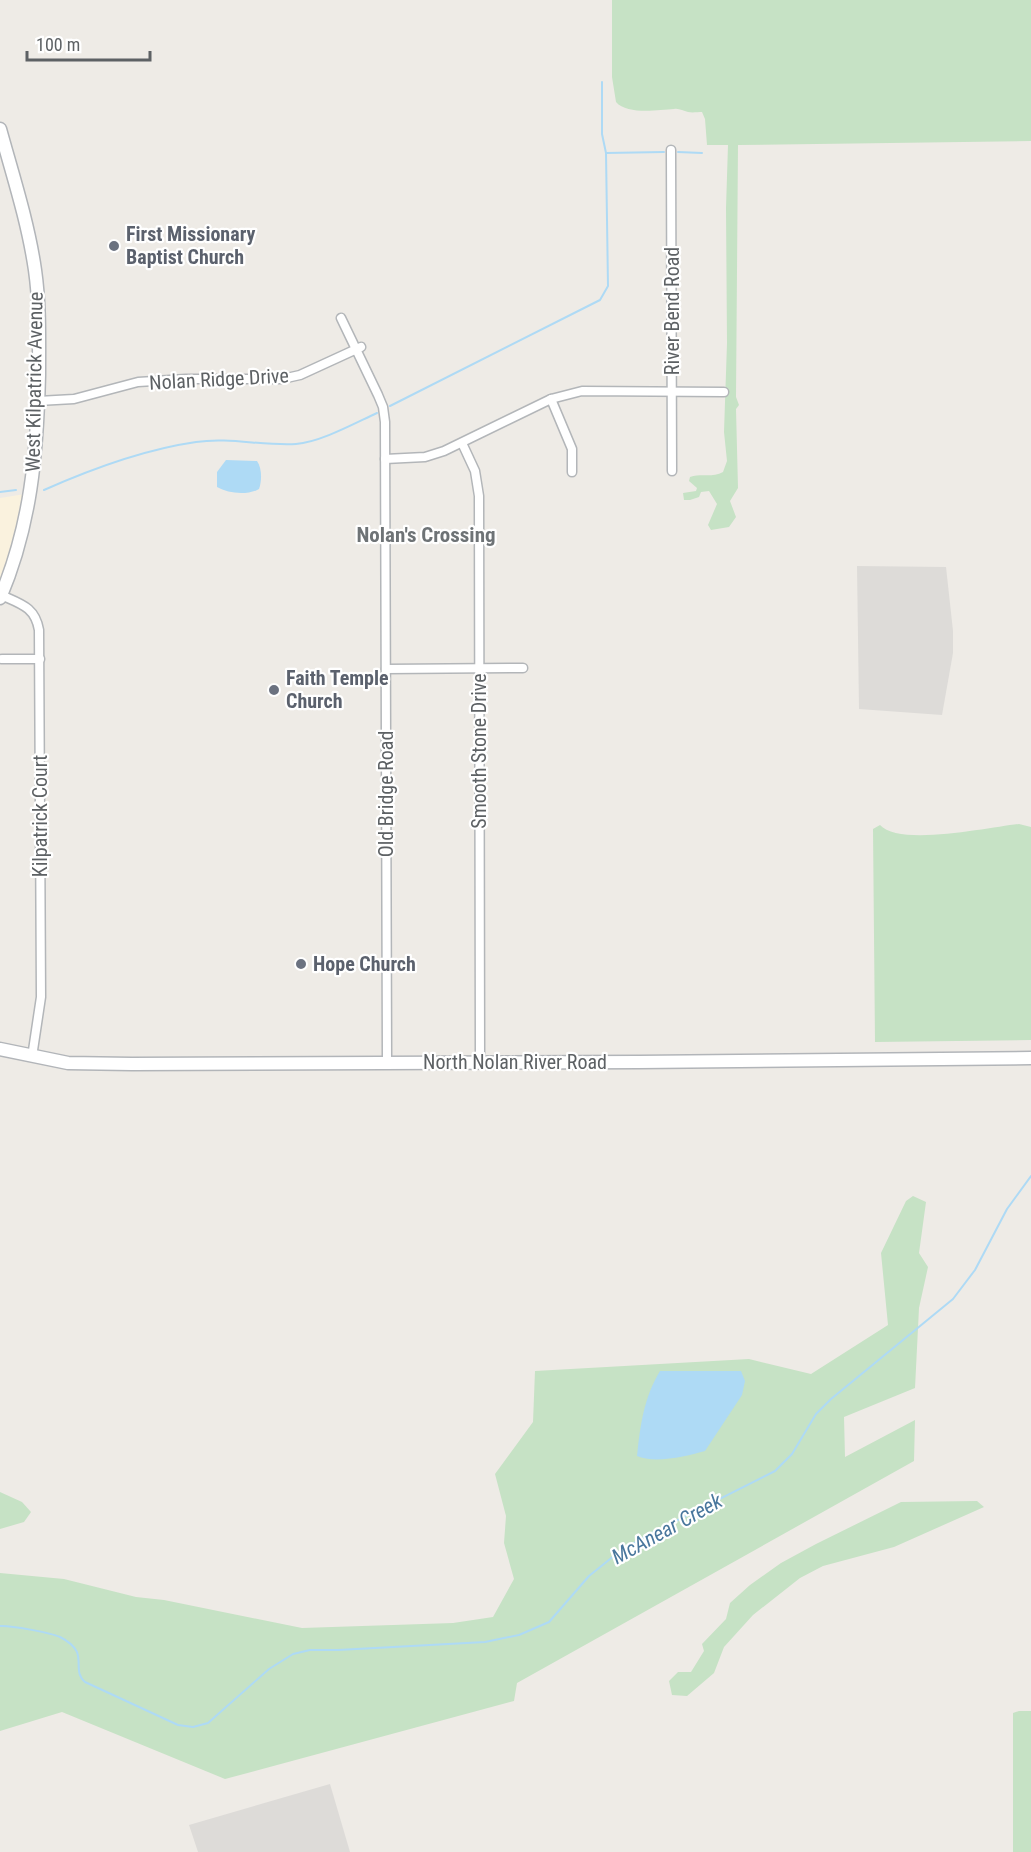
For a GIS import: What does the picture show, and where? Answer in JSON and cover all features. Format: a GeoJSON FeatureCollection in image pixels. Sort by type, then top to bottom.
{"type":"FeatureCollection","features":[{"type":"Feature","properties":{"kind":"main road","name":"West Kilpatrick Avenue"},"geometry":{"type":"LineString","coordinates":[[0,129],[2,144],[22,209],[35,270],[39,323],[36,454],[29,502],[14,561],[1,597]]}},
{"type":"Feature","properties":{"kind":"main road","name":"North Nolan River Road"},"geometry":{"type":"LineString","coordinates":[[0,1049],[68,1063],[111,1064],[1031,1058]]}},
{"type":"Feature","properties":{"kind":"street","name":"River Bend Road"},"geometry":{"type":"LineString","coordinates":[[671,150],[672,471]]}},
{"type":"Feature","properties":{"kind":"street","name":"Old Bridge Road"},"geometry":{"type":"LineString","coordinates":[[341,318],[359,348],[384,412],[387,1062]]}},
{"type":"Feature","properties":{"kind":"street","name":"Nolan Ridge Drive"},"geometry":{"type":"LineString","coordinates":[[38,401],[74,399],[138,382],[186,379],[282,379],[300,375],[359,348]]}},
{"type":"Feature","properties":{"kind":"street"},"geometry":{"type":"LineString","coordinates":[[385,459],[425,458],[462,443],[551,399],[582,391],[724,392]]}},
{"type":"Feature","properties":{"kind":"street"},"geometry":{"type":"LineString","coordinates":[[551,399],[572,449],[572,472]]}},
{"type":"Feature","properties":{"kind":"street","name":"Smooth Stone Drive"},"geometry":{"type":"LineString","coordinates":[[462,443],[475,471],[479,496],[480,1062]]}},
{"type":"Feature","properties":{"kind":"street","name":"Kilpatrick Court"},"geometry":{"type":"LineString","coordinates":[[1,597],[21,604],[35,616],[39,630],[41,997],[32,1057]]}},
{"type":"Feature","properties":{"kind":"street"},"geometry":{"type":"LineString","coordinates":[[2,659],[40,659]]}},
{"type":"Feature","properties":{"kind":"street"},"geometry":{"type":"LineString","coordinates":[[386,669],[523,668]]}},
{"type":"Feature","properties":{"kind":"shaded area"},"geometry":{"type":"Polygon","coordinates":[[[25,494],[13,547],[0,581],[0,498],[25,494]]]}},
{"type":"Feature","properties":{"kind":"shaded area"},"geometry":{"type":"Polygon","coordinates":[[[857,566],[946,567],[953,653],[942,715],[859,709],[857,566]]]}},
{"type":"Feature","properties":{"kind":"shaded area"},"geometry":{"type":"Polygon","coordinates":[[[330,1784],[350,1852],[198,1852],[189,1825],[330,1784]]]}},
{"type":"Feature","properties":{"kind":"green space"},"geometry":{"type":"Polygon","coordinates":[[[612,0],[1031,0],[1031,141],[738,145],[736,397],[739,405],[736,409],[738,488],[730,501],[736,517],[729,527],[711,530],[708,525],[717,504],[709,491],[701,492],[699,497],[690,500],[684,500],[683,493],[696,491],[697,488],[689,481],[690,477],[719,474],[723,472],[727,461],[724,432],[728,145],[707,145],[705,119],[702,112],[676,109],[635,110],[627,109],[616,102],[612,77],[612,0]]]}},
{"type":"Feature","properties":{"kind":"green space"},"geometry":{"type":"Polygon","coordinates":[[[1019,824],[1031,827],[1031,1040],[875,1042],[873,829],[880,825],[890,831],[906,835],[925,835],[1019,824]]]}},
{"type":"Feature","properties":{"kind":"green space"},"geometry":{"type":"Polygon","coordinates":[[[913,1196],[926,1202],[919,1253],[928,1267],[919,1308],[915,1388],[844,1417],[845,1457],[915,1420],[914,1461],[517,1683],[514,1701],[225,1779],[62,1712],[0,1731],[0,1573],[64,1579],[136,1597],[164,1600],[302,1628],[453,1623],[493,1617],[514,1579],[504,1543],[506,1516],[495,1474],[533,1422],[535,1371],[749,1359],[811,1374],[888,1325],[881,1253],[906,1201],[913,1196]]]}},
{"type":"Feature","properties":{"kind":"green space"},"geometry":{"type":"Polygon","coordinates":[[[0,1492],[22,1502],[31,1512],[24,1522],[0,1529],[0,1492]]]}},
{"type":"Feature","properties":{"kind":"green space"},"geometry":{"type":"Polygon","coordinates":[[[977,1501],[984,1507],[894,1547],[823,1566],[800,1578],[753,1615],[724,1647],[714,1673],[687,1696],[672,1695],[669,1681],[678,1672],[691,1672],[704,1651],[702,1644],[726,1619],[730,1603],[750,1585],[781,1563],[901,1502],[977,1501]]]}},
{"type":"Feature","properties":{"kind":"green space"},"geometry":{"type":"Polygon","coordinates":[[[1031,1711],[1031,1852],[1013,1852],[1013,1713],[1031,1711]]]}},
{"type":"Feature","properties":{"kind":"water"},"geometry":{"type":"Polygon","coordinates":[[[226,460],[257,461],[261,475],[259,489],[238,493],[217,487],[217,472],[226,460]]]}},
{"type":"Feature","properties":{"kind":"water"},"geometry":{"type":"Polygon","coordinates":[[[660,1371],[741,1371],[745,1381],[742,1395],[705,1451],[662,1459],[637,1456],[646,1401],[660,1371]]]}},
{"type":"Feature","properties":{"kind":"waterway"},"geometry":{"type":"LineString","coordinates":[[602,82],[602,134],[606,153]]}},
{"type":"Feature","properties":{"kind":"waterway"},"geometry":{"type":"LineString","coordinates":[[390,406],[600,300],[608,286],[606,153],[664,152]]}},
{"type":"Feature","properties":{"kind":"waterway"},"geometry":{"type":"LineString","coordinates":[[678,152],[702,153]]}},
{"type":"Feature","properties":{"kind":"waterway"},"geometry":{"type":"LineString","coordinates":[[44,490],[99,468],[177,445],[208,441],[306,443],[338,432],[377,413]]}},
{"type":"Feature","properties":{"kind":"waterway"},"geometry":{"type":"LineString","coordinates":[[0,492],[16,490]]}},
{"type":"Feature","properties":{"kind":"waterway","name":"McAnear Creek"},"geometry":{"type":"LineString","coordinates":[[0,1626],[60,1637],[70,1643],[77,1652],[79,1672],[85,1682],[178,1725],[193,1727],[208,1723],[269,1669],[293,1654],[310,1650],[485,1642],[519,1635],[549,1622],[589,1576],[620,1551],[775,1471],[792,1454],[816,1414],[831,1399],[953,1299],[975,1270],[1007,1209],[1031,1176]]}},
{"type":"Feature","properties":{"kind":"place","name":"First Missionary Baptist Church"},"geometry":{"type":"Point","coordinates":[114,246]}},
{"type":"Feature","properties":{"kind":"place","name":"Faith Temple Church"},"geometry":{"type":"Point","coordinates":[274,690]}},
{"type":"Feature","properties":{"kind":"place","name":"Hope Church"},"geometry":{"type":"Point","coordinates":[301,964]}},
{"type":"Feature","properties":{"kind":"district","name":"Nolan's Crossing"},"geometry":{"type":"Point","coordinates":[426,535]}}]}
